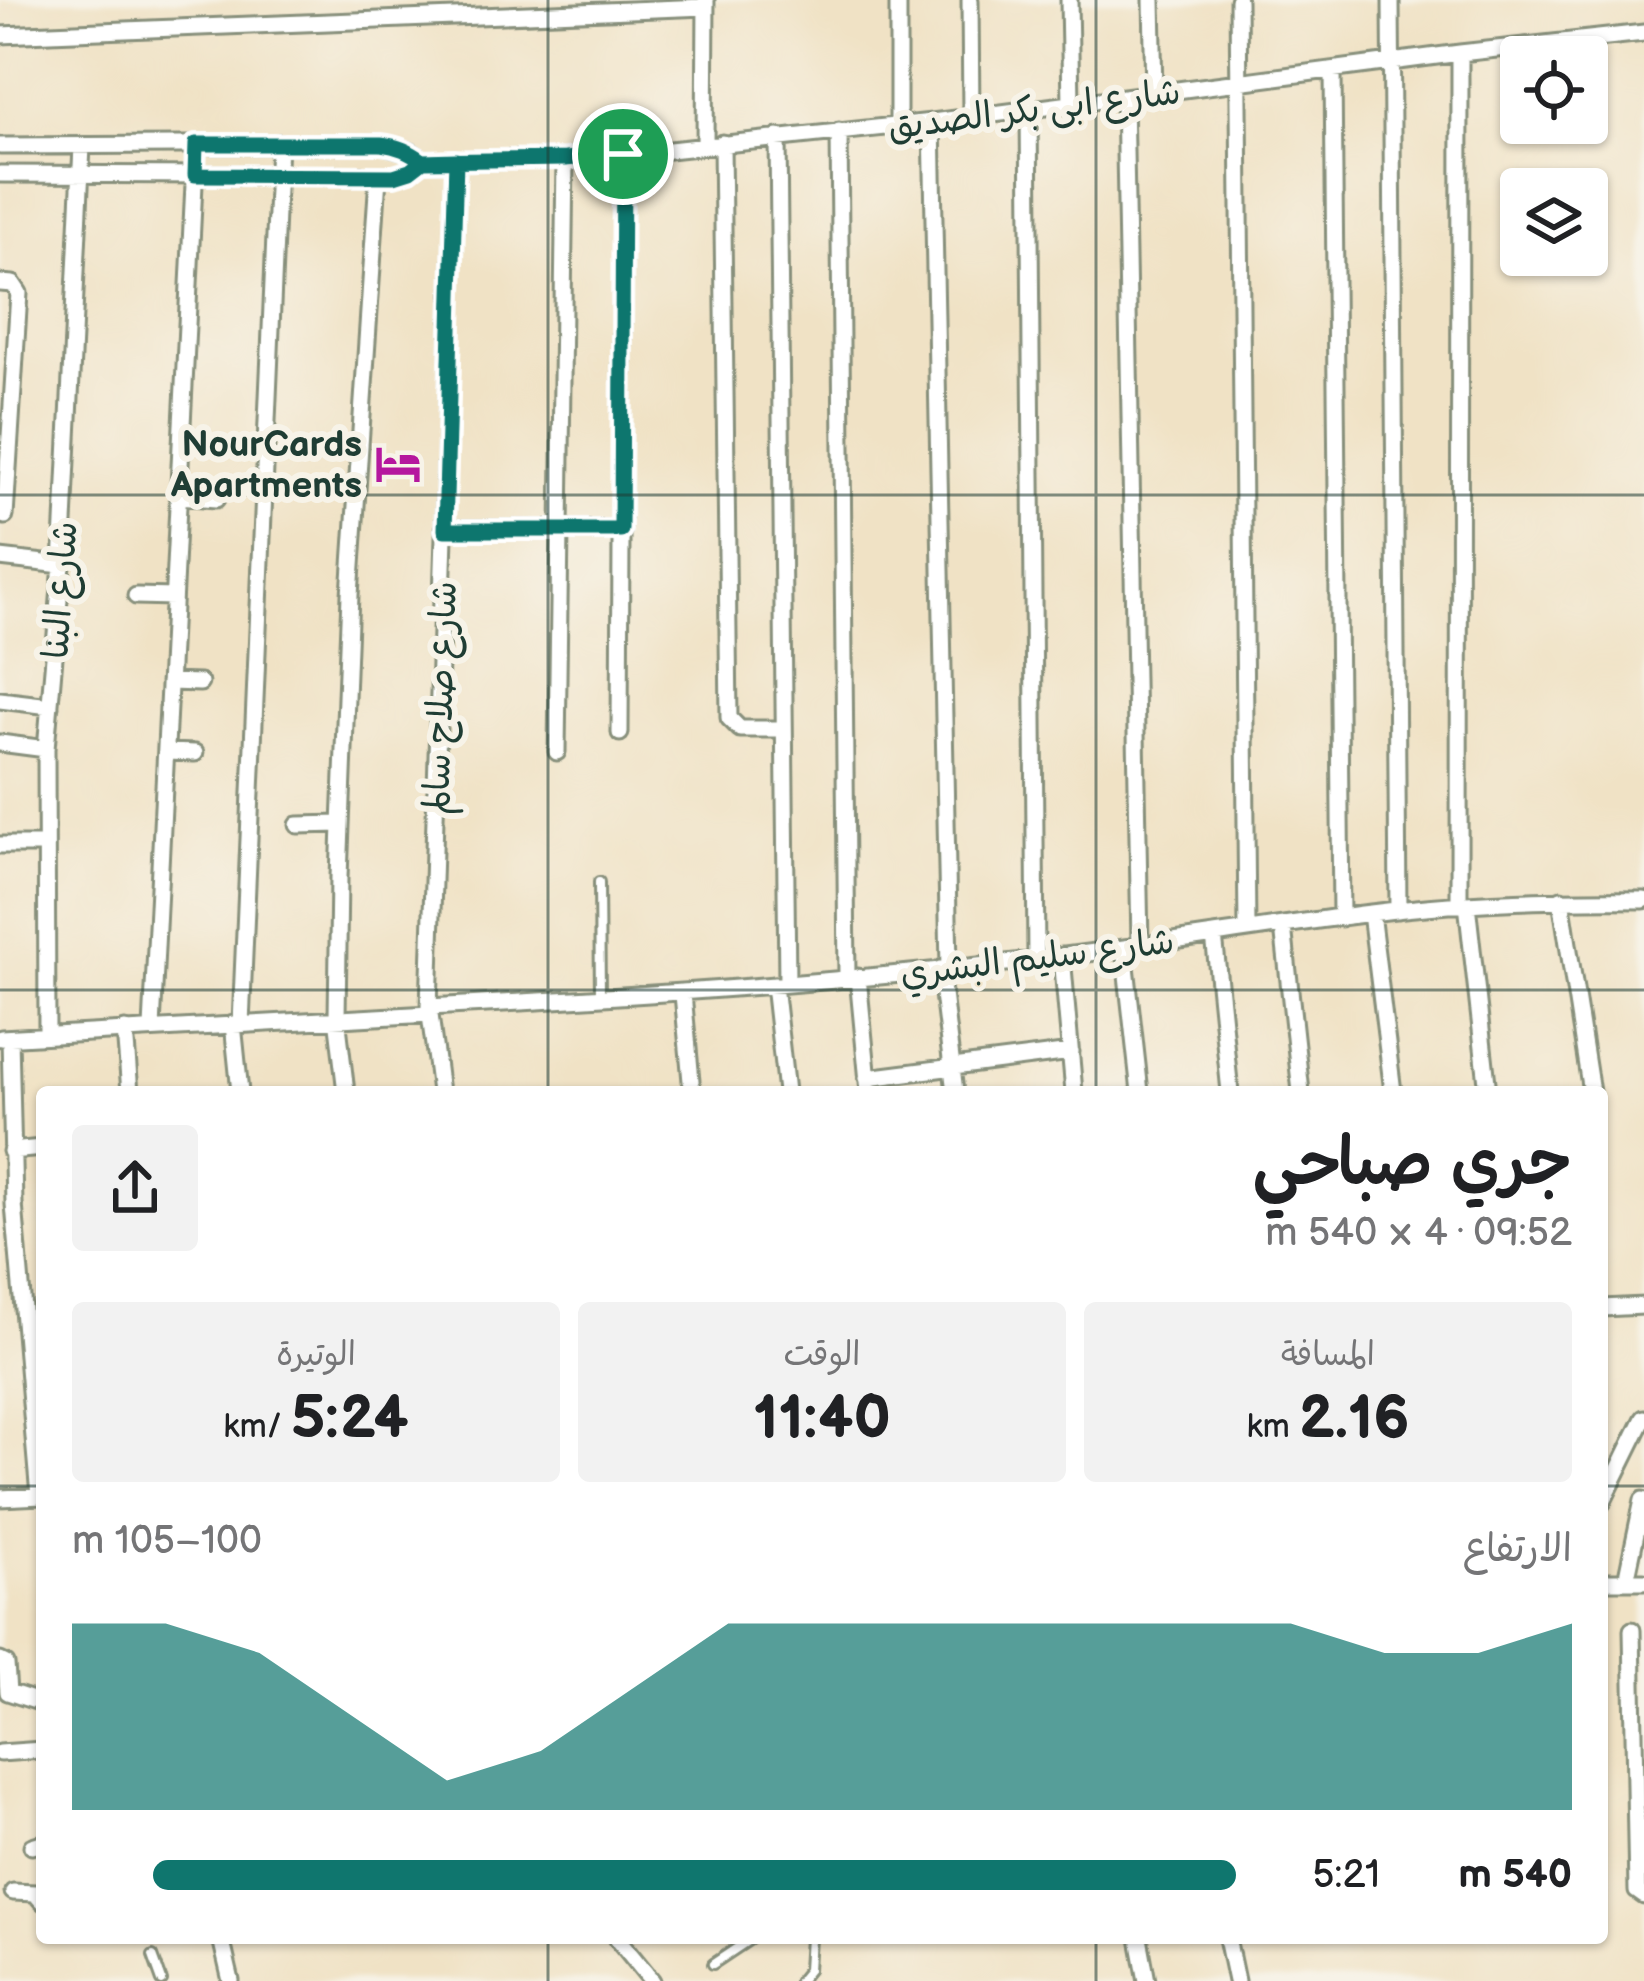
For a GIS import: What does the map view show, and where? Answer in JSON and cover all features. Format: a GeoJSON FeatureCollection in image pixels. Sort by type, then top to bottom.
{"type":"FeatureCollection","features":[{"type":"Feature","properties":{"kind":"street"},"geometry":{"type":"LineString","coordinates":[[898,0],[898,125]]}},
{"type":"Feature","properties":{"kind":"street"},"geometry":{"type":"LineString","coordinates":[[970,0],[970,117]]}},
{"type":"Feature","properties":{"kind":"street"},"geometry":{"type":"LineString","coordinates":[[1069,0],[1071,104]]}},
{"type":"Feature","properties":{"kind":"street"},"geometry":{"type":"LineString","coordinates":[[1152,0],[1154,93]]}},
{"type":"Feature","properties":{"kind":"street"},"geometry":{"type":"LineString","coordinates":[[1238,0],[1247,930]]}},
{"type":"Feature","properties":{"kind":"street"},"geometry":{"type":"LineString","coordinates":[[1391,0],[1398,910]]}},
{"type":"Feature","properties":{"kind":"street"},"geometry":{"type":"LineString","coordinates":[[0,35],[706,3],[729,718],[740,729],[784,729]]}},
{"type":"Feature","properties":{"kind":"street","name":"شارع ابى بكر الصديق"},"geometry":{"type":"LineString","coordinates":[[0,174],[394,176],[423,161],[565,159],[932,122],[1644,33]]}},
{"type":"Feature","properties":{"kind":"street"},"geometry":{"type":"LineString","coordinates":[[1460,53],[1463,905],[1488,1086]]}},
{"type":"Feature","properties":{"kind":"street"},"geometry":{"type":"LineString","coordinates":[[1333,71],[1341,918]]}},
{"type":"Feature","properties":{"kind":"street"},"geometry":{"type":"LineString","coordinates":[[1124,97],[1132,947],[1140,1086]]}},
{"type":"Feature","properties":{"kind":"street"},"geometry":{"type":"LineString","coordinates":[[1029,109],[1036,959]]}},
{"type":"Feature","properties":{"kind":"street"},"geometry":{"type":"LineString","coordinates":[[932,122],[944,968],[954,1086]]}},
{"type":"Feature","properties":{"kind":"street"},"geometry":{"type":"LineString","coordinates":[[839,130],[853,977],[868,1085],[952,1067],[1071,1052]]}},
{"type":"Feature","properties":{"kind":"street"},"geometry":{"type":"LineString","coordinates":[[778,137],[784,729],[781,984],[786,1086]]}},
{"type":"Feature","properties":{"kind":"street"},"geometry":{"type":"LineString","coordinates":[[240,1086],[237,1024],[279,143]]}},
{"type":"Feature","properties":{"kind":"street"},"geometry":{"type":"LineString","coordinates":[[152,1028],[196,144]]}},
{"type":"Feature","properties":{"kind":"street","name":"شارع ابى بكر الصديق"},"geometry":{"type":"LineString","coordinates":[[0,146],[397,146],[423,161]]}},
{"type":"Feature","properties":{"kind":"street","name":"شارع البنا"},"geometry":{"type":"LineString","coordinates":[[47,1035],[46,749],[62,565],[82,146]]}},
{"type":"Feature","properties":{"kind":"street"},"geometry":{"type":"LineString","coordinates":[[620,733],[623,154]]}},
{"type":"Feature","properties":{"kind":"street"},"geometry":{"type":"LineString","coordinates":[[557,752],[565,159]]}},
{"type":"Feature","properties":{"kind":"street","name":"شارع صلاح سالم"},"geometry":{"type":"LineString","coordinates":[[439,1086],[429,1010],[456,160]]}},
{"type":"Feature","properties":{"kind":"street"},"geometry":{"type":"LineString","coordinates":[[345,1086],[337,1018],[341,824],[350,595],[378,177]]}},
{"type":"Feature","properties":{"kind":"street"},"geometry":{"type":"LineString","coordinates":[[0,283],[13,284],[20,293],[7,383],[5,516]]}},
{"type":"Feature","properties":{"kind":"street"},"geometry":{"type":"LineString","coordinates":[[178,496],[216,499]]}},
{"type":"Feature","properties":{"kind":"street"},"geometry":{"type":"LineString","coordinates":[[445,530],[621,530]]}},
{"type":"Feature","properties":{"kind":"street"},"geometry":{"type":"LineString","coordinates":[[0,558],[62,565]]}},
{"type":"Feature","properties":{"kind":"street"},"geometry":{"type":"LineString","coordinates":[[136,596],[173,598]]}},
{"type":"Feature","properties":{"kind":"street"},"geometry":{"type":"LineString","coordinates":[[169,682],[200,683]]}},
{"type":"Feature","properties":{"kind":"street"},"geometry":{"type":"LineString","coordinates":[[0,700],[50,706]]}},
{"type":"Feature","properties":{"kind":"street"},"geometry":{"type":"LineString","coordinates":[[0,743],[46,749]]}},
{"type":"Feature","properties":{"kind":"street"},"geometry":{"type":"LineString","coordinates":[[166,752],[195,753]]}},
{"type":"Feature","properties":{"kind":"street"},"geometry":{"type":"LineString","coordinates":[[298,825],[341,824]]}},
{"type":"Feature","properties":{"kind":"street"},"geometry":{"type":"LineString","coordinates":[[0,845],[46,845]]}},
{"type":"Feature","properties":{"kind":"street"},"geometry":{"type":"LineString","coordinates":[[1561,899],[1590,1086]]}},
{"type":"Feature","properties":{"kind":"street","name":"شارع سليم البشري"},"geometry":{"type":"LineString","coordinates":[[5,1038],[683,994],[1062,956],[1398,910],[1561,899],[1644,900]]}},
{"type":"Feature","properties":{"kind":"street"},"geometry":{"type":"LineString","coordinates":[[1370,913],[1392,1086]]}},
{"type":"Feature","properties":{"kind":"street"},"geometry":{"type":"LineString","coordinates":[[1283,926],[1299,1086]]}},
{"type":"Feature","properties":{"kind":"street"},"geometry":{"type":"LineString","coordinates":[[1214,935],[1229,1086]]}},
{"type":"Feature","properties":{"kind":"street"},"geometry":{"type":"LineString","coordinates":[[1062,956],[1074,1086]]}},
{"type":"Feature","properties":{"kind":"street"},"geometry":{"type":"LineString","coordinates":[[683,994],[691,1086]]}},
{"type":"Feature","properties":{"kind":"street"},"geometry":{"type":"LineString","coordinates":[[125,1030],[130,1086]]}},
{"type":"Feature","properties":{"kind":"street"},"geometry":{"type":"LineString","coordinates":[[5,1038],[11,1150],[7,1205],[33,1334],[36,1403]]}},
{"type":"Feature","properties":{"kind":"street"},"geometry":{"type":"LineString","coordinates":[[11,1150],[36,1148]]}},
{"type":"Feature","properties":{"kind":"street"},"geometry":{"type":"LineString","coordinates":[[1608,1308],[1644,1306]]}},
{"type":"Feature","properties":{"kind":"street"},"geometry":{"type":"LineString","coordinates":[[1608,1491],[1644,1418]]}},
{"type":"Feature","properties":{"kind":"street"},"geometry":{"type":"LineString","coordinates":[[0,1498],[36,1496]]}},
{"type":"Feature","properties":{"kind":"street"},"geometry":{"type":"LineString","coordinates":[[1635,1581],[1643,1500]]}},
{"type":"Feature","properties":{"kind":"street"},"geometry":{"type":"LineString","coordinates":[[1632,1630],[1637,1891],[1644,1896]]}},
{"type":"Feature","properties":{"kind":"street"},"geometry":{"type":"LineString","coordinates":[[0,1661],[5,1664],[8,1692],[36,1701]]}},
{"type":"Feature","properties":{"kind":"street"},"geometry":{"type":"LineString","coordinates":[[0,1753],[36,1750]]}},
{"type":"Feature","properties":{"kind":"street"},"geometry":{"type":"LineString","coordinates":[[13,1892],[36,1896]]}},
{"type":"Feature","properties":{"kind":"street"},"geometry":{"type":"LineString","coordinates":[[222,1944],[231,1981]]}},
{"type":"Feature","properties":{"kind":"street"},"geometry":{"type":"LineString","coordinates":[[621,1944],[652,1981]]}},
{"type":"Feature","properties":{"kind":"street"},"geometry":{"type":"LineString","coordinates":[[1140,1944],[1147,1981]]}},
{"type":"Feature","properties":{"kind":"street"},"geometry":{"type":"LineString","coordinates":[[1228,1944],[1236,1981]]}},
{"type":"Feature","properties":{"kind":"lane"},"geometry":{"type":"LineString","coordinates":[[598,882],[600,998]]}},
{"type":"Feature","properties":{"kind":"lane"},"geometry":{"type":"LineString","coordinates":[[712,1964],[743,1944]]}},
{"type":"Feature","properties":{"kind":"lane"},"geometry":{"type":"LineString","coordinates":[[799,1981],[808,1970],[810,1944]]}},
{"type":"Feature","properties":{"kind":"lane"},"geometry":{"type":"LineString","coordinates":[[153,1956],[162,1981]]}},
{"type":"Feature","properties":{"kind":"place","name":"NourCards Apartments"},"geometry":{"type":"Point","coordinates":[398,464]}},
{"type":"Feature","properties":{"kind":"route"},"geometry":{"type":"LineString","coordinates":[[623,154],[423,161],[394,176],[195,175],[196,144],[381,144],[397,146],[423,161],[456,160],[445,530],[621,530],[623,154]]}}]}
